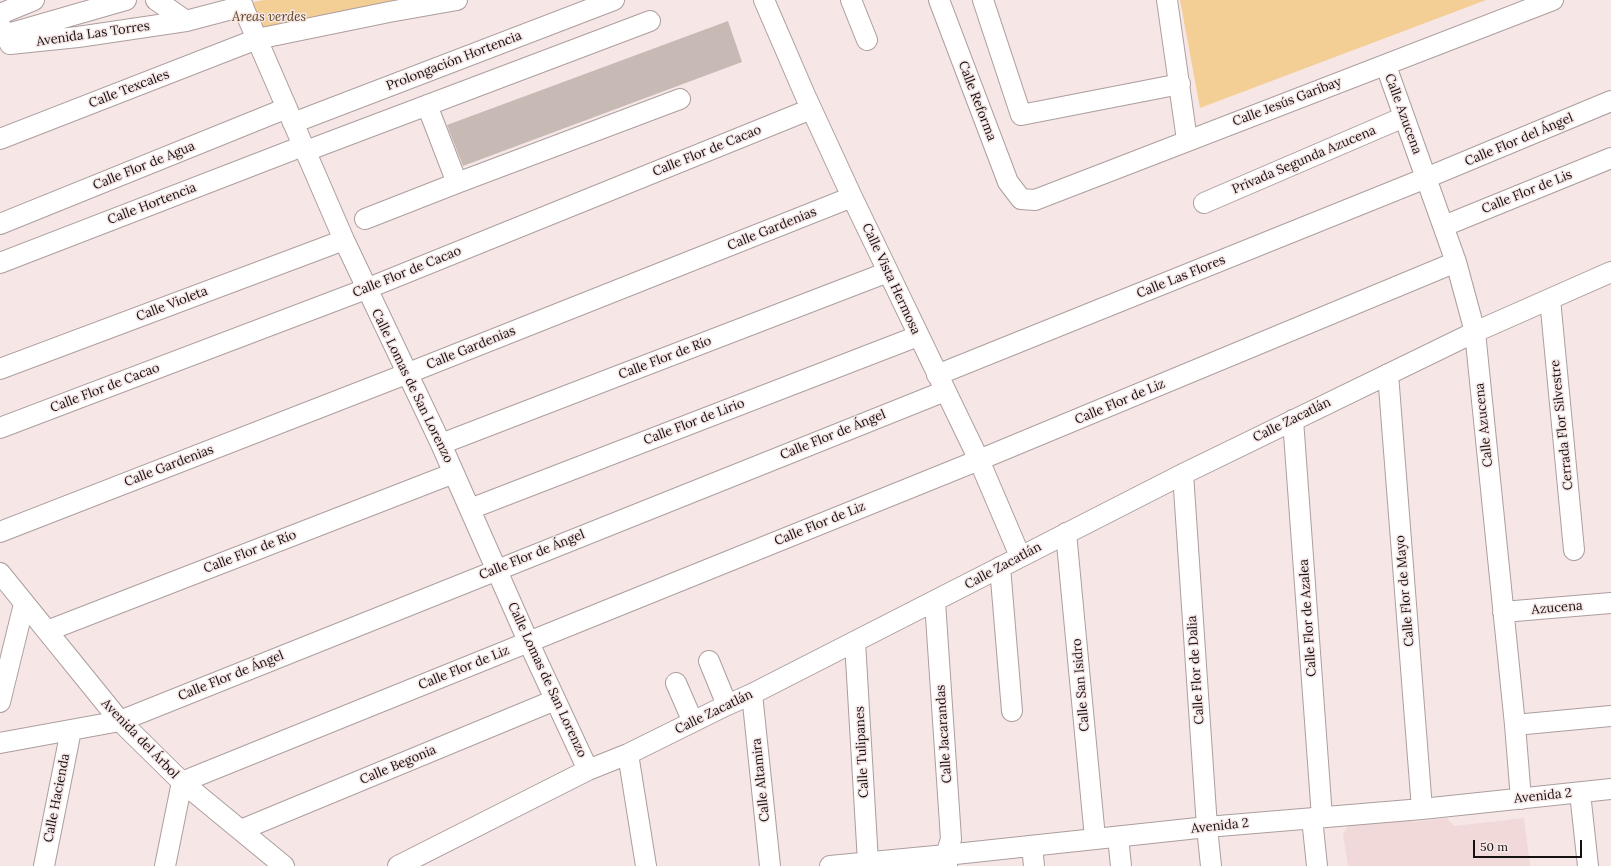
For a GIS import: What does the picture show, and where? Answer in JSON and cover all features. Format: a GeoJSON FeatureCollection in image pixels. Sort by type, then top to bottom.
{"type":"FeatureCollection","features":[{"type":"Feature","properties":{"kind":"street"},"geometry":{"type":"LineString","coordinates":[[0,14],[34,0]]}},
{"type":"Feature","properties":{"kind":"street","name":"Avenida Las Torres"},"geometry":{"type":"LineString","coordinates":[[126,0],[1,33],[10,44],[78,37],[186,20],[242,3]]}},
{"type":"Feature","properties":{"kind":"street","name":"Avenida Las Torres"},"geometry":{"type":"LineString","coordinates":[[156,0],[186,20]]}},
{"type":"Feature","properties":{"kind":"street","name":"Calle Texcales"},"geometry":{"type":"LineString","coordinates":[[0,139],[257,39],[306,28],[457,0]]}},
{"type":"Feature","properties":{"kind":"street","name":"Prolongación Hortencia"},"geometry":{"type":"LineString","coordinates":[[290,115],[614,0]]}},
{"type":"Feature","properties":{"kind":"street","name":"Calle Vista Hermosa"},"geometry":{"type":"LineString","coordinates":[[764,0],[811,109],[852,197],[979,460],[1020,556]]}},
{"type":"Feature","properties":{"kind":"street"},"geometry":{"type":"LineString","coordinates":[[851,0],[867,40]]}},
{"type":"Feature","properties":{"kind":"street","name":"Calle Reforma"},"geometry":{"type":"LineString","coordinates":[[939,0],[1008,182],[1021,199]]}},
{"type":"Feature","properties":{"kind":"street"},"geometry":{"type":"LineString","coordinates":[[983,0],[1008,72],[1021,116],[1180,84]]}},
{"type":"Feature","properties":{"kind":"street"},"geometry":{"type":"LineString","coordinates":[[1166,0],[1180,84],[1187,140]]}},
{"type":"Feature","properties":{"kind":"street","name":"Calle Jesús Garibay"},"geometry":{"type":"LineString","coordinates":[[1021,199],[1035,200],[1187,140],[1386,66],[1553,0]]}},
{"type":"Feature","properties":{"kind":"street","name":"Calle Lomas de San Lorenzo"},"geometry":{"type":"LineString","coordinates":[[242,3],[366,289],[441,444],[528,641],[588,770]]}},
{"type":"Feature","properties":{"kind":"street","name":"Calle Hortencia"},"geometry":{"type":"LineString","coordinates":[[0,263],[650,21]]}},
{"type":"Feature","properties":{"kind":"street","name":"Calle Azucena"},"geometry":{"type":"LineString","coordinates":[[1386,66],[1444,226],[1456,262],[1475,332],[1515,725],[1521,799]]}},
{"type":"Feature","properties":{"kind":"street"},"geometry":{"type":"LineString","coordinates":[[364,219],[680,99]]}},
{"type":"Feature","properties":{"kind":"street","name":"Calle Flor del Ángel"},"geometry":{"type":"LineString","coordinates":[[1426,178],[1611,101]]}},
{"type":"Feature","properties":{"kind":"street"},"geometry":{"type":"LineString","coordinates":[[427,105],[457,184]]}},
{"type":"Feature","properties":{"kind":"street","name":"Calle Flor de Cacao"},"geometry":{"type":"LineString","coordinates":[[0,428],[366,289],[811,109]]}},
{"type":"Feature","properties":{"kind":"street","name":"Calle Flor de Agua"},"geometry":{"type":"LineString","coordinates":[[0,224],[290,115]]}},
{"type":"Feature","properties":{"kind":"street","name":"Privada Segunda Azucena"},"geometry":{"type":"LineString","coordinates":[[1204,203],[1404,117]]}},
{"type":"Feature","properties":{"kind":"street","name":"Calle Flor de Lis"},"geometry":{"type":"LineString","coordinates":[[1444,226],[1611,158]]}},
{"type":"Feature","properties":{"kind":"street","name":"Calle Las Flores"},"geometry":{"type":"LineString","coordinates":[[941,383],[1426,178]]}},
{"type":"Feature","properties":{"kind":"street","name":"Calle Gardenias"},"geometry":{"type":"LineString","coordinates":[[0,532],[406,374],[852,197]]}},
{"type":"Feature","properties":{"kind":"street","name":"Calle Violeta"},"geometry":{"type":"LineString","coordinates":[[0,369],[344,240]]}},
{"type":"Feature","properties":{"kind":"street","name":"Calle Flor de Liz"},"geometry":{"type":"LineString","coordinates":[[182,782],[979,460],[1456,262]]}},
{"type":"Feature","properties":{"kind":"street","name":"Calle Flor de Río"},"geometry":{"type":"LineString","coordinates":[[441,444],[888,272]]}},
{"type":"Feature","properties":{"kind":"street","name":"Calle Zacatlán"},"geometry":{"type":"LineString","coordinates":[[398,866],[588,770],[628,754],[752,694],[935,602],[1066,532],[1293,420],[1475,332],[1611,272]]}},
{"type":"Feature","properties":{"kind":"street","name":"Cerrada Flor Silvestre"},"geometry":{"type":"LineString","coordinates":[[1550,299],[1574,550]]}},
{"type":"Feature","properties":{"kind":"street","name":"Calle Flor de Lirio"},"geometry":{"type":"LineString","coordinates":[[470,509],[918,336]]}},
{"type":"Feature","properties":{"kind":"street","name":"Calle Flor de Mayo"},"geometry":{"type":"LineString","coordinates":[[1388,374],[1422,809]]}},
{"type":"Feature","properties":{"kind":"street","name":"Calle Flor de Ángel"},"geometry":{"type":"LineString","coordinates":[[0,743],[120,721],[496,570],[941,383]]}},
{"type":"Feature","properties":{"kind":"street","name":"Calle Flor de Azalea"},"geometry":{"type":"LineString","coordinates":[[1293,420],[1317,817],[1317,866]]}},
{"type":"Feature","properties":{"kind":"street","name":"Calle Flor de Río"},"geometry":{"type":"LineString","coordinates":[[47,631],[454,473]]}},
{"type":"Feature","properties":{"kind":"street","name":"Calle Flor de Dalia"},"geometry":{"type":"LineString","coordinates":[[1183,474],[1207,827],[1211,866]]}},
{"type":"Feature","properties":{"kind":"street","name":"Calle San Isidro"},"geometry":{"type":"LineString","coordinates":[[1066,532],[1095,838]]}},
{"type":"Feature","properties":{"kind":"street"},"geometry":{"type":"LineString","coordinates":[[1000,567],[1012,711]]}},
{"type":"Feature","properties":{"kind":"street","name":"Avenida del Árbol"},"geometry":{"type":"LineString","coordinates":[[0,573],[120,721],[182,782],[284,866]]}},
{"type":"Feature","properties":{"kind":"street","name":"Calle Jacarandas"},"geometry":{"type":"LineString","coordinates":[[935,602],[951,839],[946,861]]}},
{"type":"Feature","properties":{"kind":"street","name":"Azucena"},"geometry":{"type":"LineString","coordinates":[[1503,612],[1611,603]]}},
{"type":"Feature","properties":{"kind":"street"},"geometry":{"type":"LineString","coordinates":[[0,702],[24,604]]}},
{"type":"Feature","properties":{"kind":"street","name":"Calle Tulipanes"},"geometry":{"type":"LineString","coordinates":[[855,642],[859,864]]}},
{"type":"Feature","properties":{"kind":"street"},"geometry":{"type":"LineString","coordinates":[[709,661],[727,705]]}},
{"type":"Feature","properties":{"kind":"street"},"geometry":{"type":"LineString","coordinates":[[676,683],[693,722]]}},
{"type":"Feature","properties":{"kind":"street","name":"Calle Altamira"},"geometry":{"type":"LineString","coordinates":[[752,694],[770,866]]}},
{"type":"Feature","properties":{"kind":"street","name":"Calle Begonia"},"geometry":{"type":"LineString","coordinates":[[241,830],[555,700]]}},
{"type":"Feature","properties":{"kind":"street"},"geometry":{"type":"LineString","coordinates":[[1515,725],[1611,716]]}},
{"type":"Feature","properties":{"kind":"street","name":"Calle Hacienda"},"geometry":{"type":"LineString","coordinates":[[44,866],[71,730]]}},
{"type":"Feature","properties":{"kind":"street"},"geometry":{"type":"LineString","coordinates":[[628,754],[646,866]]}},
{"type":"Feature","properties":{"kind":"street"},"geometry":{"type":"LineString","coordinates":[[165,866],[182,782]]}},
{"type":"Feature","properties":{"kind":"street","name":"Avenida 2"},"geometry":{"type":"LineString","coordinates":[[830,866],[946,861],[1032,846],[1095,838],[1317,817],[1422,809],[1611,789]]}},
{"type":"Feature","properties":{"kind":"street"},"geometry":{"type":"LineString","coordinates":[[1580,793],[1588,866]]}},
{"type":"Feature","properties":{"kind":"street"},"geometry":{"type":"LineString","coordinates":[[1118,837],[1121,866]]}},
{"type":"Feature","properties":{"kind":"street"},"geometry":{"type":"LineString","coordinates":[[1032,846],[1034,866]]}},
{"type":"Feature","properties":{"kind":"shaded area"},"geometry":{"type":"Polygon","coordinates":[[[1408,815],[1413,822],[1447,818],[1454,826],[1524,818],[1530,866],[1348,866],[1343,834],[1351,820],[1408,815]]]}},
{"type":"Feature","properties":{"kind":"green space","name":"Areas verdes"},"geometry":{"type":"Polygon","coordinates":[[[264,0],[423,0],[260,40],[244,4],[264,0]]]}},
{"type":"Feature","properties":{"kind":"green space"},"geometry":{"type":"Polygon","coordinates":[[[1180,0],[1486,0],[1200,108],[1180,0]]]}},
{"type":"Feature","properties":{"kind":"building"},"geometry":{"type":"Polygon","coordinates":[[[728,21],[742,62],[463,166],[447,125],[728,21]]]}}]}
